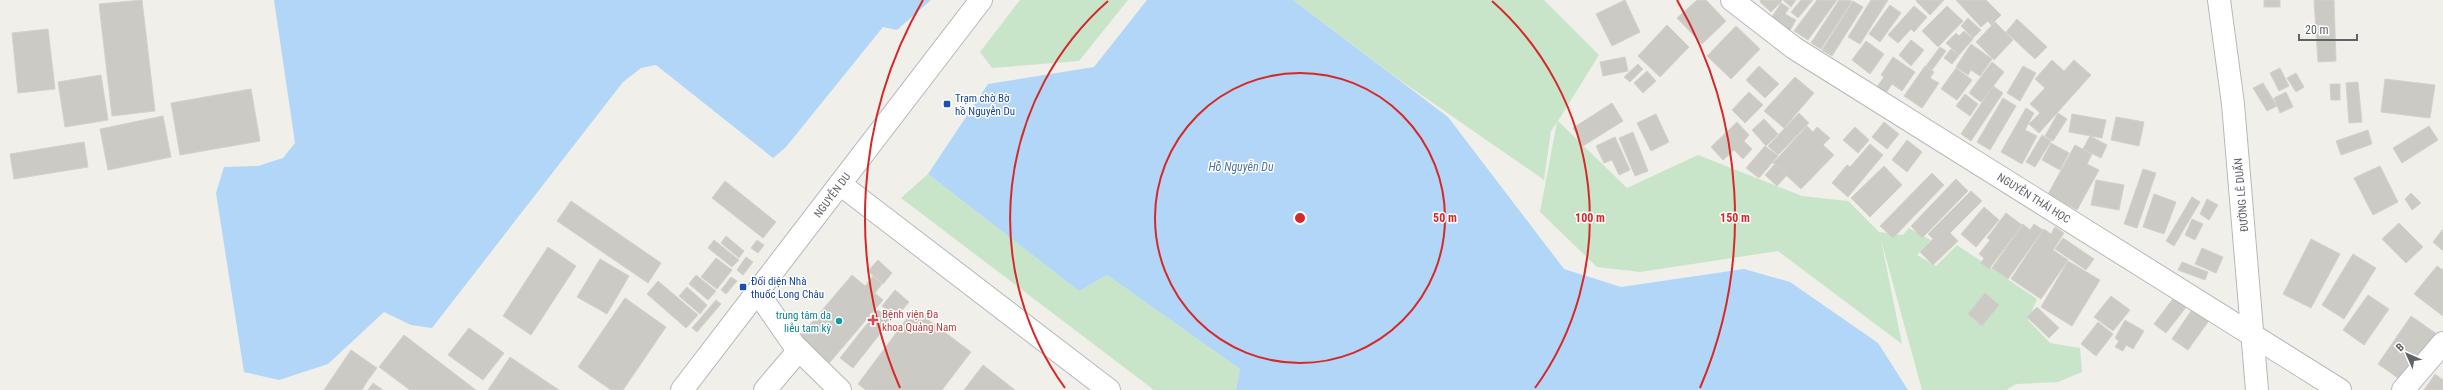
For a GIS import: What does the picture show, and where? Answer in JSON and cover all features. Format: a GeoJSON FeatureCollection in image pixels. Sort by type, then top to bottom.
{"type":"FeatureCollection","features":[{"type":"Feature","properties":{"kind":"street","name":"NGUYỄN DU"},"geometry":{"type":"LineString","coordinates":[[682,390],[758,293],[981,0]]}},
{"type":"Feature","properties":{"kind":"street","name":"NGUYỄN THÁI HỌC"},"geometry":{"type":"LineString","coordinates":[[1732,0],[1794,48],[2340,390]]}},
{"type":"Feature","properties":{"kind":"street","name":"ĐƯỜNG LÊ DUẨN"},"geometry":{"type":"LineString","coordinates":[[2219,0],[2233,104],[2252,336],[2258,390]]}},
{"type":"Feature","properties":{"kind":"street"},"geometry":{"type":"LineString","coordinates":[[840,184],[1109,390]]}},
{"type":"Feature","properties":{"kind":"street"},"geometry":{"type":"LineString","coordinates":[[758,293],[799,350],[840,390]]}},
{"type":"Feature","properties":{"kind":"street"},"geometry":{"type":"LineString","coordinates":[[2403,390],[2443,343]]}},
{"type":"Feature","properties":{"kind":"street"},"geometry":{"type":"LineString","coordinates":[[765,390],[799,350]]}},
{"type":"Feature","properties":{"kind":"green space"},"geometry":{"type":"Polygon","coordinates":[[[1020,0],[1128,0],[1079,61],[992,68],[980,52],[1020,0]]]}},
{"type":"Feature","properties":{"kind":"green space"},"geometry":{"type":"Polygon","coordinates":[[[1293,0],[1544,0],[1599,55],[1558,121],[1627,188],[1698,155],[1802,196],[1848,201],[1879,232],[1903,235],[1909,228],[1931,240],[1917,255],[1936,266],[1957,245],[2037,299],[2028,320],[2050,343],[2080,348],[2082,372],[2058,382],[2016,384],[2006,390],[1922,390],[1881,240],[1902,344],[1778,251],[1640,272],[1597,267],[1540,212],[1557,122],[1551,131],[1544,180],[1397,78],[1293,0]]]}},
{"type":"Feature","properties":{"kind":"green space"},"geometry":{"type":"Polygon","coordinates":[[[928,174],[1079,291],[1107,275],[1240,369],[1236,390],[1154,390],[901,198],[928,174]]]}},
{"type":"Feature","properties":{"kind":"water"},"geometry":{"type":"Polygon","coordinates":[[[274,0],[931,0],[897,30],[883,27],[786,147],[773,158],[656,65],[641,68],[623,82],[432,328],[411,325],[384,312],[328,364],[279,380],[244,372],[216,193],[224,167],[258,166],[283,158],[295,143],[274,0]]]}},
{"type":"Feature","properties":{"kind":"water","name":"Hồ Nguyễn Du"},"geometry":{"type":"Polygon","coordinates":[[[1147,0],[1293,0],[1448,117],[1564,269],[1621,287],[1744,269],[1790,282],[1878,343],[1908,390],[1236,390],[1240,369],[1107,275],[1079,291],[928,174],[988,84],[1094,67],[1147,0]]]}},
{"type":"Feature","properties":{"kind":"building"},"geometry":{"type":"Polygon","coordinates":[[[142,0],[155,111],[112,116],[99,4],[142,0]]]}},
{"type":"Feature","properties":{"kind":"building"},"geometry":{"type":"Polygon","coordinates":[[[1625,0],[1640,32],[1612,46],[1596,14],[1625,0]]]}},
{"type":"Feature","properties":{"kind":"building"},"geometry":{"type":"Polygon","coordinates":[[[1697,0],[1706,0],[1726,21],[1702,44],[1677,18],[1697,0]]]}},
{"type":"Feature","properties":{"kind":"building"},"geometry":{"type":"Polygon","coordinates":[[[1761,0],[1782,1],[1771,12],[1760,2],[1761,0]]]}},
{"type":"Feature","properties":{"kind":"building"},"geometry":{"type":"Polygon","coordinates":[[[1783,0],[1796,0],[1791,7],[1783,0]]]}},
{"type":"Feature","properties":{"kind":"building"},"geometry":{"type":"Polygon","coordinates":[[[1801,0],[1813,0],[1798,18],[1791,12],[1801,0]]]}},
{"type":"Feature","properties":{"kind":"building"},"geometry":{"type":"Polygon","coordinates":[[[1817,0],[1837,0],[1808,40],[1794,31],[1817,0]]]}},
{"type":"Feature","properties":{"kind":"building"},"geometry":{"type":"Polygon","coordinates":[[[1839,0],[1852,1],[1821,49],[1811,43],[1839,0]]]}},
{"type":"Feature","properties":{"kind":"building"},"geometry":{"type":"Polygon","coordinates":[[[1871,0],[1888,0],[1860,44],[1848,37],[1871,0]]]}},
{"type":"Feature","properties":{"kind":"building"},"geometry":{"type":"Polygon","coordinates":[[[1944,0],[1930,15],[1916,1],[1944,0]]]}},
{"type":"Feature","properties":{"kind":"building"},"geometry":{"type":"Polygon","coordinates":[[[1956,0],[1986,0],[2001,15],[1991,25],[1988,21],[1981,27],[1956,0]]]}},
{"type":"Feature","properties":{"kind":"building"},"geometry":{"type":"Polygon","coordinates":[[[2264,0],[2280,0],[2280,7],[2264,7],[2264,0]]]}},
{"type":"Feature","properties":{"kind":"building"},"geometry":{"type":"Polygon","coordinates":[[[2314,0],[2334,0],[2336,61],[2318,62],[2314,0]]]}},
{"type":"Feature","properties":{"kind":"building"},"geometry":{"type":"Polygon","coordinates":[[[1853,1],[1863,7],[1832,56],[1822,50],[1853,1]]]}},
{"type":"Feature","properties":{"kind":"building"},"geometry":{"type":"Polygon","coordinates":[[[1781,3],[1789,8],[1785,14],[1796,20],[1789,32],[1770,20],[1781,3]]]}},
{"type":"Feature","properties":{"kind":"building"},"geometry":{"type":"Polygon","coordinates":[[[1890,5],[1901,13],[1880,42],[1869,34],[1890,5]]]}},
{"type":"Feature","properties":{"kind":"building"},"geometry":{"type":"Polygon","coordinates":[[[1914,6],[1927,17],[1914,32],[1911,29],[1898,43],[1888,35],[1914,6]]]}},
{"type":"Feature","properties":{"kind":"building"},"geometry":{"type":"Polygon","coordinates":[[[1947,6],[1963,21],[1938,47],[1922,31],[1947,6]]]}},
{"type":"Feature","properties":{"kind":"building"},"geometry":{"type":"Polygon","coordinates":[[[1968,18],[1981,30],[1973,38],[1961,26],[1968,18]]]}},
{"type":"Feature","properties":{"kind":"building"},"geometry":{"type":"Polygon","coordinates":[[[2017,19],[2047,47],[2035,59],[2006,32],[2017,19]]]}},
{"type":"Feature","properties":{"kind":"building"},"geometry":{"type":"Polygon","coordinates":[[[1995,22],[2013,40],[1994,60],[1976,42],[1995,22]]]}},
{"type":"Feature","properties":{"kind":"building"},"geometry":{"type":"Polygon","coordinates":[[[1667,25],[1689,47],[1660,77],[1638,56],[1667,25]]]}},
{"type":"Feature","properties":{"kind":"building"},"geometry":{"type":"Polygon","coordinates":[[[1736,26],[1760,49],[1731,79],[1707,56],[1736,26]]]}},
{"type":"Feature","properties":{"kind":"building"},"geometry":{"type":"Polygon","coordinates":[[[48,29],[55,89],[18,93],[12,33],[48,29]]]}},
{"type":"Feature","properties":{"kind":"building"},"geometry":{"type":"Polygon","coordinates":[[[1964,31],[1973,39],[1959,55],[1946,43],[1956,33],[1959,36],[1964,31]]]}},
{"type":"Feature","properties":{"kind":"building"},"geometry":{"type":"Polygon","coordinates":[[[1911,40],[1924,50],[1911,66],[1899,55],[1911,40]]]}},
{"type":"Feature","properties":{"kind":"building"},"geometry":{"type":"Polygon","coordinates":[[[1866,41],[1884,54],[1870,74],[1852,60],[1866,41]]]}},
{"type":"Feature","properties":{"kind":"building"},"geometry":{"type":"Polygon","coordinates":[[[1971,44],[1992,59],[1980,76],[1971,70],[1968,75],[1956,67],[1971,44]]]}},
{"type":"Feature","properties":{"kind":"building"},"geometry":{"type":"Polygon","coordinates":[[[1940,47],[1946,51],[1932,70],[1926,66],[1940,47]]]}},
{"type":"Feature","properties":{"kind":"building"},"geometry":{"type":"Polygon","coordinates":[[[1951,49],[1959,55],[1952,64],[1944,58],[1951,49]]]}},
{"type":"Feature","properties":{"kind":"building"},"geometry":{"type":"Polygon","coordinates":[[[1625,57],[1628,71],[1603,76],[1600,62],[1625,57]]]}},
{"type":"Feature","properties":{"kind":"building"},"geometry":{"type":"Polygon","coordinates":[[[1893,57],[1915,72],[1902,91],[1892,84],[1886,93],[1877,87],[1884,77],[1881,75],[1893,57]]]}},
{"type":"Feature","properties":{"kind":"building"},"geometry":{"type":"Polygon","coordinates":[[[2052,60],[2064,71],[2074,60],[2091,75],[2039,133],[2029,124],[2040,113],[2030,104],[2045,88],[2035,79],[2052,60]]]}},
{"type":"Feature","properties":{"kind":"building"},"geometry":{"type":"Polygon","coordinates":[[[1992,62],[2004,72],[1981,102],[1969,93],[1992,62]]]}},
{"type":"Feature","properties":{"kind":"building"},"geometry":{"type":"Polygon","coordinates":[[[1638,64],[1643,69],[1630,82],[1624,77],[1638,64]]]}},
{"type":"Feature","properties":{"kind":"building"},"geometry":{"type":"Polygon","coordinates":[[[1759,66],[1779,84],[1765,98],[1746,80],[1759,66]]]}},
{"type":"Feature","properties":{"kind":"building"},"geometry":{"type":"Polygon","coordinates":[[[1925,66],[1934,72],[1930,78],[1939,83],[1922,108],[1904,96],[1925,66]]]}},
{"type":"Feature","properties":{"kind":"building"},"geometry":{"type":"Polygon","coordinates":[[[2023,66],[2036,73],[2020,101],[2007,93],[2023,66]]]}},
{"type":"Feature","properties":{"kind":"building"},"geometry":{"type":"Polygon","coordinates":[[[1956,68],[1972,80],[1957,100],[1941,89],[1956,68]]]}},
{"type":"Feature","properties":{"kind":"building"},"geometry":{"type":"Polygon","coordinates":[[[2280,68],[2289,86],[2279,91],[2270,73],[2280,68]]]}},
{"type":"Feature","properties":{"kind":"building"},"geometry":{"type":"Polygon","coordinates":[[[1647,71],[1656,81],[1643,93],[1634,83],[1647,71]]]}},
{"type":"Feature","properties":{"kind":"building"},"geometry":{"type":"Polygon","coordinates":[[[2296,73],[2304,87],[2296,92],[2287,78],[2296,73]]]}},
{"type":"Feature","properties":{"kind":"building"},"geometry":{"type":"Polygon","coordinates":[[[101,75],[108,120],[65,127],[58,82],[101,75]]]}},
{"type":"Feature","properties":{"kind":"building"},"geometry":{"type":"Polygon","coordinates":[[[1795,77],[1814,93],[1784,128],[1764,111],[1795,77]]]}},
{"type":"Feature","properties":{"kind":"building"},"geometry":{"type":"Polygon","coordinates":[[[2385,79],[2435,85],[2430,118],[2381,112],[2385,79]]]}},
{"type":"Feature","properties":{"kind":"building"},"geometry":{"type":"Polygon","coordinates":[[[2358,82],[2362,122],[2349,123],[2346,83],[2358,82]]]}},
{"type":"Feature","properties":{"kind":"building"},"geometry":{"type":"Polygon","coordinates":[[[2263,83],[2277,106],[2267,111],[2253,88],[2263,83]]]}},
{"type":"Feature","properties":{"kind":"building"},"geometry":{"type":"Polygon","coordinates":[[[2330,84],[2340,84],[2340,100],[2331,100],[2330,84]]]}},
{"type":"Feature","properties":{"kind":"building"},"geometry":{"type":"Polygon","coordinates":[[[1993,86],[2003,93],[1971,141],[1961,134],[1993,86]]]}},
{"type":"Feature","properties":{"kind":"building"},"geometry":{"type":"Polygon","coordinates":[[[251,89],[260,141],[180,155],[171,103],[251,89]]]}},
{"type":"Feature","properties":{"kind":"building"},"geometry":{"type":"Polygon","coordinates":[[[1749,92],[1763,105],[1745,123],[1732,110],[1749,92]]]}},
{"type":"Feature","properties":{"kind":"building"},"geometry":{"type":"Polygon","coordinates":[[[2286,92],[2293,107],[2280,113],[2274,98],[2286,92]]]}},
{"type":"Feature","properties":{"kind":"building"},"geometry":{"type":"Polygon","coordinates":[[[1965,94],[1978,104],[1970,116],[1956,106],[1965,94]]]}},
{"type":"Feature","properties":{"kind":"building"},"geometry":{"type":"Polygon","coordinates":[[[2003,98],[2016,106],[1990,150],[1977,142],[2003,98]]]}},
{"type":"Feature","properties":{"kind":"building"},"geometry":{"type":"Polygon","coordinates":[[[1612,103],[1623,121],[1583,146],[1573,128],[1612,103]]]}},
{"type":"Feature","properties":{"kind":"building"},"geometry":{"type":"Polygon","coordinates":[[[2026,108],[2034,113],[2025,130],[2037,136],[2022,164],[2001,152],[2026,108]]]}},
{"type":"Feature","properties":{"kind":"building"},"geometry":{"type":"Polygon","coordinates":[[[1799,113],[1809,123],[1778,155],[1768,146],[1799,113]]]}},
{"type":"Feature","properties":{"kind":"building"},"geometry":{"type":"Polygon","coordinates":[[[2058,113],[2067,119],[2053,141],[2045,136],[2058,113]]]}},
{"type":"Feature","properties":{"kind":"building"},"geometry":{"type":"Polygon","coordinates":[[[1656,114],[1669,142],[1651,151],[1637,123],[1656,114]]]}},
{"type":"Feature","properties":{"kind":"building"},"geometry":{"type":"Polygon","coordinates":[[[2072,114],[2106,120],[2102,138],[2069,132],[2072,114]]]}},
{"type":"Feature","properties":{"kind":"building"},"geometry":{"type":"Polygon","coordinates":[[[163,116],[171,157],[108,170],[100,129],[163,116]]]}},
{"type":"Feature","properties":{"kind":"building"},"geometry":{"type":"Polygon","coordinates":[[[2116,117],[2144,122],[2139,146],[2111,140],[2116,117]]]}},
{"type":"Feature","properties":{"kind":"building"},"geometry":{"type":"Polygon","coordinates":[[[1764,119],[1778,134],[1766,146],[1752,130],[1764,119]]]}},
{"type":"Feature","properties":{"kind":"building"},"geometry":{"type":"Polygon","coordinates":[[[1737,122],[1749,135],[1744,141],[1752,149],[1743,159],[1734,150],[1723,160],[1711,147],[1737,122]]]}},
{"type":"Feature","properties":{"kind":"building"},"geometry":{"type":"Polygon","coordinates":[[[1884,122],[1899,134],[1887,149],[1872,137],[1884,122]]]}},
{"type":"Feature","properties":{"kind":"building"},"geometry":{"type":"Polygon","coordinates":[[[1807,126],[1813,132],[1817,127],[1830,138],[1823,145],[1834,155],[1801,189],[1773,163],[1807,126]]]}},
{"type":"Feature","properties":{"kind":"building"},"geometry":{"type":"Polygon","coordinates":[[[2429,126],[2438,140],[2402,163],[2393,148],[2429,126]]]}},
{"type":"Feature","properties":{"kind":"building"},"geometry":{"type":"Polygon","coordinates":[[[1855,127],[1869,140],[1858,153],[1843,140],[1855,127]]]}},
{"type":"Feature","properties":{"kind":"building"},"geometry":{"type":"Polygon","coordinates":[[[2368,130],[2372,144],[2341,155],[2336,141],[2368,130]]]}},
{"type":"Feature","properties":{"kind":"building"},"geometry":{"type":"Polygon","coordinates":[[[1633,132],[1648,171],[1635,176],[1619,138],[1633,132]]]}},
{"type":"Feature","properties":{"kind":"building"},"geometry":{"type":"Polygon","coordinates":[[[2042,135],[2051,141],[2035,167],[2026,162],[2042,135]]]}},
{"type":"Feature","properties":{"kind":"building"},"geometry":{"type":"Polygon","coordinates":[[[2090,136],[2107,145],[2101,158],[2083,149],[2090,136]]]}},
{"type":"Feature","properties":{"kind":"building"},"geometry":{"type":"Polygon","coordinates":[[[1615,137],[1630,170],[1619,175],[1612,160],[1604,163],[1596,146],[1615,137]]]}},
{"type":"Feature","properties":{"kind":"building"},"geometry":{"type":"Polygon","coordinates":[[[1907,140],[1922,152],[1907,172],[1892,160],[1907,140]]]}},
{"type":"Feature","properties":{"kind":"building"},"geometry":{"type":"Polygon","coordinates":[[[84,142],[88,167],[14,179],[10,154],[84,142]]]}},
{"type":"Feature","properties":{"kind":"building"},"geometry":{"type":"Polygon","coordinates":[[[2051,143],[2069,153],[2060,170],[2042,160],[2051,143]]]}},
{"type":"Feature","properties":{"kind":"building"},"geometry":{"type":"Polygon","coordinates":[[[1870,144],[1883,155],[1848,197],[1832,183],[1847,165],[1850,167],[1870,144]]]}},
{"type":"Feature","properties":{"kind":"building"},"geometry":{"type":"Polygon","coordinates":[[[2075,145],[2092,154],[2087,164],[2099,170],[2077,210],[2048,194],[2075,145]]]}},
{"type":"Feature","properties":{"kind":"building"},"geometry":{"type":"Polygon","coordinates":[[[1765,146],[1778,156],[1759,178],[1746,168],[1765,146]]]}},
{"type":"Feature","properties":{"kind":"building"},"geometry":{"type":"Polygon","coordinates":[[[1775,164],[1787,175],[1777,186],[1765,175],[1775,164]]]}},
{"type":"Feature","properties":{"kind":"building"},"geometry":{"type":"Polygon","coordinates":[[[1884,166],[1902,185],[1870,217],[1851,198],[1884,166]]]}},
{"type":"Feature","properties":{"kind":"building"},"geometry":{"type":"Polygon","coordinates":[[[2380,166],[2398,202],[2373,215],[2354,178],[2380,166]]]}},
{"type":"Feature","properties":{"kind":"building"},"geometry":{"type":"Polygon","coordinates":[[[2143,169],[2156,173],[2137,228],[2124,224],[2143,169]]]}},
{"type":"Feature","properties":{"kind":"building"},"geometry":{"type":"Polygon","coordinates":[[[1932,173],[1944,185],[1893,238],[1880,226],[1932,173]]]}},
{"type":"Feature","properties":{"kind":"building"},"geometry":{"type":"Polygon","coordinates":[[[1956,179],[1968,191],[1922,238],[1911,226],[1956,179]]]}},
{"type":"Feature","properties":{"kind":"building"},"geometry":{"type":"Polygon","coordinates":[[[2096,180],[2124,185],[2119,210],[2091,205],[2096,180]]]}},
{"type":"Feature","properties":{"kind":"building"},"geometry":{"type":"Polygon","coordinates":[[[725,181],[776,222],[763,238],[712,198],[725,181]]]}},
{"type":"Feature","properties":{"kind":"building"},"geometry":{"type":"Polygon","coordinates":[[[1971,191],[1982,201],[1950,233],[1958,241],[1933,265],[1920,252],[1933,239],[1928,234],[1971,191]]]}},
{"type":"Feature","properties":{"kind":"building"},"geometry":{"type":"Polygon","coordinates":[[[2411,193],[2421,203],[2412,210],[2405,199],[2411,193]]]}},
{"type":"Feature","properties":{"kind":"building"},"geometry":{"type":"Polygon","coordinates":[[[2154,194],[2176,202],[2164,234],[2143,227],[2154,194]]]}},
{"type":"Feature","properties":{"kind":"building"},"geometry":{"type":"Polygon","coordinates":[[[2192,197],[2200,202],[2174,246],[2166,241],[2192,197]]]}},
{"type":"Feature","properties":{"kind":"building"},"geometry":{"type":"Polygon","coordinates":[[[2207,199],[2218,205],[2209,220],[2200,214],[2207,199]]]}},
{"type":"Feature","properties":{"kind":"building"},"geometry":{"type":"Polygon","coordinates":[[[571,201],[661,263],[648,283],[557,221],[571,201]]]}},
{"type":"Feature","properties":{"kind":"building"},"geometry":{"type":"Polygon","coordinates":[[[1984,207],[1999,220],[1976,247],[1961,234],[1984,207]]]}},
{"type":"Feature","properties":{"kind":"building"},"geometry":{"type":"Polygon","coordinates":[[[2006,213],[2022,225],[1989,269],[1981,263],[1984,258],[1979,254],[1990,240],[1987,238],[2006,213]]]}},
{"type":"Feature","properties":{"kind":"building"},"geometry":{"type":"Polygon","coordinates":[[[2192,219],[2203,224],[2195,240],[2185,235],[2192,219]]]}},
{"type":"Feature","properties":{"kind":"building"},"geometry":{"type":"Polygon","coordinates":[[[2399,223],[2423,247],[2406,263],[2382,239],[2399,223]]]}},
{"type":"Feature","properties":{"kind":"building"},"geometry":{"type":"Polygon","coordinates":[[[2023,224],[2030,230],[2034,224],[2043,230],[2008,279],[1992,268],[2023,224]]]}},
{"type":"Feature","properties":{"kind":"building"},"geometry":{"type":"Polygon","coordinates":[[[2055,227],[2064,233],[2053,250],[2068,260],[2041,299],[2011,279],[2044,229],[2051,234],[2055,227]]]}},
{"type":"Feature","properties":{"kind":"building"},"geometry":{"type":"Polygon","coordinates":[[[2443,229],[2443,251],[2433,242],[2443,229]]]}},
{"type":"Feature","properties":{"kind":"building"},"geometry":{"type":"Polygon","coordinates":[[[726,236],[744,251],[739,258],[721,243],[726,236]]]}},
{"type":"Feature","properties":{"kind":"building"},"geometry":{"type":"Polygon","coordinates":[[[2063,238],[2094,259],[2086,270],[2055,249],[2063,238]]]}},
{"type":"Feature","properties":{"kind":"building"},"geometry":{"type":"Polygon","coordinates":[[[2311,239],[2340,254],[2311,308],[2283,294],[2311,239]]]}},
{"type":"Feature","properties":{"kind":"building"},"geometry":{"type":"Polygon","coordinates":[[[714,240],[739,260],[732,267],[708,248],[714,240]]]}},
{"type":"Feature","properties":{"kind":"building"},"geometry":{"type":"Polygon","coordinates":[[[757,240],[764,245],[758,253],[751,248],[757,240]]]}},
{"type":"Feature","properties":{"kind":"building"},"geometry":{"type":"Polygon","coordinates":[[[548,247],[576,266],[531,335],[503,316],[548,247]]]}},
{"type":"Feature","properties":{"kind":"building"},"geometry":{"type":"Polygon","coordinates":[[[2202,248],[2223,257],[2216,273],[2195,264],[2202,248]]]}},
{"type":"Feature","properties":{"kind":"building"},"geometry":{"type":"Polygon","coordinates":[[[2353,254],[2376,268],[2344,319],[2322,305],[2353,254]]]}},
{"type":"Feature","properties":{"kind":"building"},"geometry":{"type":"Polygon","coordinates":[[[746,257],[753,262],[743,275],[737,270],[746,257]]]}},
{"type":"Feature","properties":{"kind":"building"},"geometry":{"type":"Polygon","coordinates":[[[716,258],[732,270],[717,289],[701,277],[716,258]]]}},
{"type":"Feature","properties":{"kind":"building"},"geometry":{"type":"Polygon","coordinates":[[[600,259],[629,276],[607,314],[577,297],[600,259]]]}},
{"type":"Feature","properties":{"kind":"building"},"geometry":{"type":"Polygon","coordinates":[[[878,260],[892,273],[883,284],[868,271],[878,260]]]}},
{"type":"Feature","properties":{"kind":"building"},"geometry":{"type":"Polygon","coordinates":[[[2068,261],[2100,280],[2072,326],[2041,307],[2068,261]]]}},
{"type":"Feature","properties":{"kind":"building"},"geometry":{"type":"Polygon","coordinates":[[[2182,262],[2208,272],[2205,280],[2178,270],[2182,262]]]}},
{"type":"Feature","properties":{"kind":"building"},"geometry":{"type":"Polygon","coordinates":[[[2437,266],[2443,270],[2443,316],[2414,294],[2437,266]]]}},
{"type":"Feature","properties":{"kind":"building"},"geometry":{"type":"Polygon","coordinates":[[[696,275],[716,291],[708,300],[689,284],[696,275]]]}},
{"type":"Feature","properties":{"kind":"building","name":"trung tâm da liễu tam kỳ"},"geometry":{"type":"Polygon","coordinates":[[[852,275],[865,286],[873,276],[882,284],[875,293],[883,300],[825,368],[795,342],[852,275]]]}},
{"type":"Feature","properties":{"kind":"building"},"geometry":{"type":"Polygon","coordinates":[[[731,277],[737,281],[726,294],[721,290],[731,277]]]}},
{"type":"Feature","properties":{"kind":"building"},"geometry":{"type":"Polygon","coordinates":[[[658,281],[698,315],[686,328],[647,294],[658,281]]]}},
{"type":"Feature","properties":{"kind":"building"},"geometry":{"type":"Polygon","coordinates":[[[687,287],[707,305],[700,314],[679,296],[687,287]]]}},
{"type":"Feature","properties":{"kind":"building"},"geometry":{"type":"Polygon","coordinates":[[[895,290],[909,302],[896,317],[882,306],[895,290]]]}},
{"type":"Feature","properties":{"kind":"building"},"geometry":{"type":"Polygon","coordinates":[[[1985,293],[1999,305],[1982,326],[1968,314],[1985,293]]]}},
{"type":"Feature","properties":{"kind":"building"},"geometry":{"type":"Polygon","coordinates":[[[2368,295],[2389,309],[2364,345],[2343,330],[2368,295]]]}},
{"type":"Feature","properties":{"kind":"building"},"geometry":{"type":"Polygon","coordinates":[[[2111,296],[2130,310],[2113,331],[2094,317],[2111,296]]]}},
{"type":"Feature","properties":{"kind":"building"},"geometry":{"type":"Polygon","coordinates":[[[2175,296],[2187,306],[2166,333],[2154,324],[2175,296]]]}},
{"type":"Feature","properties":{"kind":"building"},"geometry":{"type":"Polygon","coordinates":[[[625,298],[666,327],[623,390],[611,390],[578,367],[625,298]]]}},
{"type":"Feature","properties":{"kind":"building"},"geometry":{"type":"Polygon","coordinates":[[[716,300],[721,304],[697,332],[692,328],[716,300]]]}},
{"type":"Feature","properties":{"kind":"building"},"geometry":{"type":"Polygon","coordinates":[[[2037,307],[2059,328],[2049,338],[2027,317],[2037,307]]]}},
{"type":"Feature","properties":{"kind":"building"},"geometry":{"type":"Polygon","coordinates":[[[2193,308],[2210,319],[2188,350],[2172,339],[2193,308]]]}},
{"type":"Feature","properties":{"kind":"building"},"geometry":{"type":"Polygon","coordinates":[[[914,309],[971,352],[942,390],[866,390],[858,384],[914,309]]]}},
{"type":"Feature","properties":{"kind":"building"},"geometry":{"type":"Polygon","coordinates":[[[878,310],[891,320],[853,368],[840,358],[878,310]]]}},
{"type":"Feature","properties":{"kind":"building"},"geometry":{"type":"Polygon","coordinates":[[[2411,316],[2441,337],[2408,385],[2378,364],[2411,316]]]}},
{"type":"Feature","properties":{"kind":"building"},"geometry":{"type":"Polygon","coordinates":[[[2125,320],[2144,331],[2133,349],[2126,345],[2123,351],[2115,347],[2119,341],[2115,338],[2125,320]]]}},
{"type":"Feature","properties":{"kind":"building"},"geometry":{"type":"Polygon","coordinates":[[[2098,322],[2113,334],[2096,356],[2081,344],[2098,322]]]}},
{"type":"Feature","properties":{"kind":"building"},"geometry":{"type":"Polygon","coordinates":[[[469,328],[504,353],[483,380],[448,355],[469,328]]]}},
{"type":"Feature","properties":{"kind":"building"},"geometry":{"type":"Polygon","coordinates":[[[404,335],[476,390],[410,390],[379,367],[404,335]]]}},
{"type":"Feature","properties":{"kind":"building"},"geometry":{"type":"Polygon","coordinates":[[[351,350],[377,368],[362,390],[324,390],[351,350]]]}},
{"type":"Feature","properties":{"kind":"building"},"geometry":{"type":"Polygon","coordinates":[[[510,357],[559,390],[488,390],[510,357]]]}},
{"type":"Feature","properties":{"kind":"building"},"geometry":{"type":"Polygon","coordinates":[[[983,365],[1015,390],[964,390],[983,365]]]}},
{"type":"Feature","properties":{"kind":"building"},"geometry":{"type":"Polygon","coordinates":[[[2435,374],[2443,380],[2443,390],[2424,390],[2435,374]]]}},
{"type":"Feature","properties":{"kind":"building"},"geometry":{"type":"Polygon","coordinates":[[[373,383],[383,390],[368,390],[373,383]]]}},
{"type":"Feature","properties":{"kind":"place","name":"Trạm chờ Bờ hồ Nguyễn Du"},"geometry":{"type":"Point","coordinates":[947,104]}},
{"type":"Feature","properties":{"kind":"place","name":"Đối diện Nhà thuốc Long Châu"},"geometry":{"type":"Point","coordinates":[743,287]}},
{"type":"Feature","properties":{"kind":"place","name":"Bệnh viện Đa khoa Quảng Nam"},"geometry":{"type":"Point","coordinates":[873,320]}},
{"type":"Feature","properties":{"kind":"place","name":"trung tâm da liễu tam kỳ"},"geometry":{"type":"Point","coordinates":[839,321]}}]}
